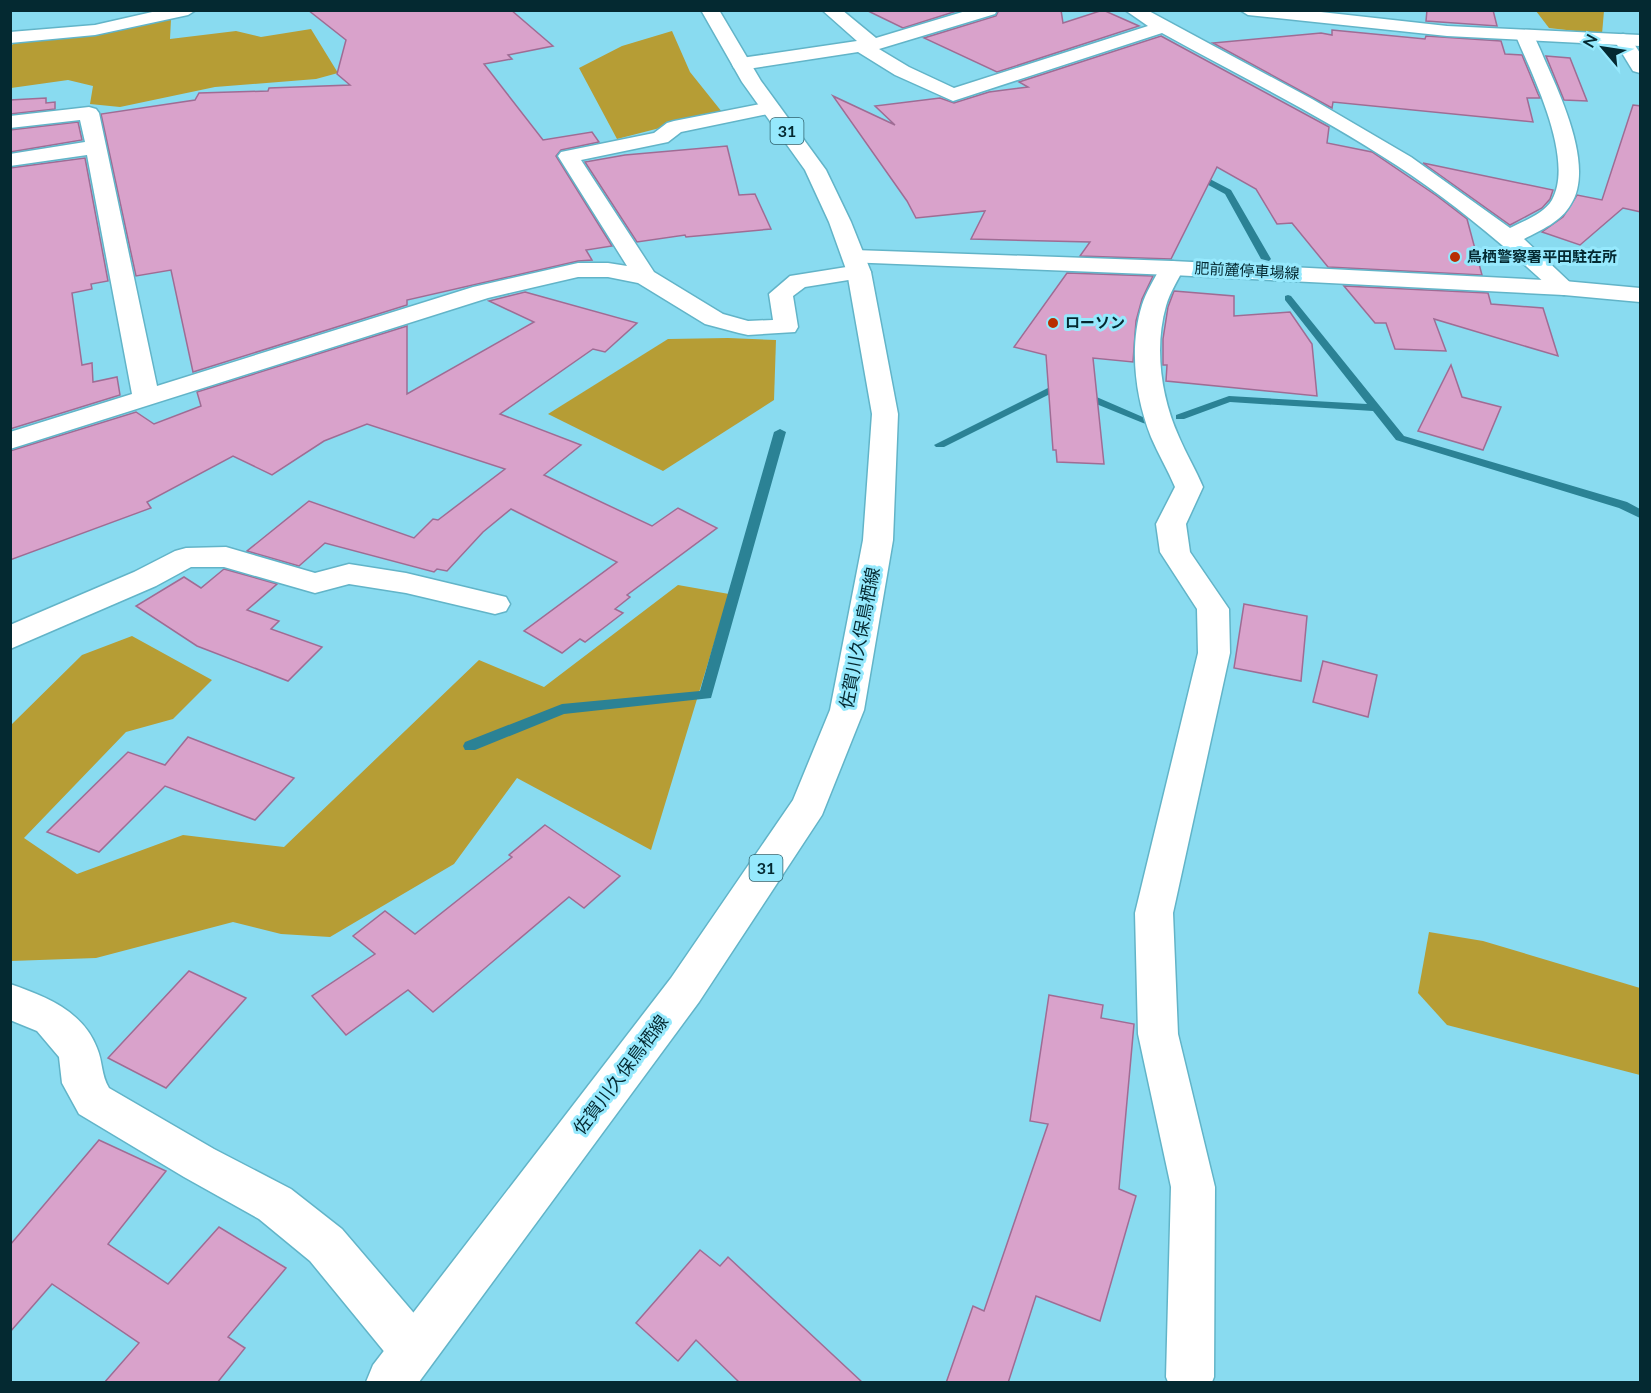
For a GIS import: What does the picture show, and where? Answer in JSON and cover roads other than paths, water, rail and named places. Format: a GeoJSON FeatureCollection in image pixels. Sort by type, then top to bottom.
{"type":"FeatureCollection","features":[{"type":"Feature","properties":{"kind":"street"},"geometry":{"type":"LineString","coordinates":[[10,38],[95,30],[188,10]]}},
{"type":"Feature","properties":{"kind":"street","name":"佐賀川久保鳥栖線"},"geometry":{"type":"LineString","coordinates":[[401,1366],[685,990],[809,805],[847,710],[878,540],[885,414],[856,264],[840,222],[814,170],[741,64],[710,10]]}},
{"type":"Feature","properties":{"kind":"street"},"geometry":{"type":"LineString","coordinates":[[830,10],[868,46],[902,71],[953,95],[1162,27]]}},
{"type":"Feature","properties":{"kind":"street"},"geometry":{"type":"LineString","coordinates":[[741,64],[868,46],[989,10]]}},
{"type":"Feature","properties":{"kind":"street"},"geometry":{"type":"LineString","coordinates":[[1133,10],[1305,103],[1404,160],[1509,238],[1564,288]]}},
{"type":"Feature","properties":{"kind":"street"},"geometry":{"type":"LineString","coordinates":[[1248,10],[1378,25],[1532,29],[1632,40],[1641,67]]}},
{"type":"Feature","properties":{"kind":"street"},"geometry":{"type":"LineString","coordinates":[[1509,238],[1546,217],[1561,204],[1569,190],[1566,153],[1559,119],[1532,29]]}},
{"type":"Feature","properties":{"kind":"street"},"geometry":{"type":"LineString","coordinates":[[645,277],[568,156],[661,138],[674,127],[770,108]]}},
{"type":"Feature","properties":{"kind":"street"},"geometry":{"type":"LineString","coordinates":[[10,122],[89,112],[146,398]]}},
{"type":"Feature","properties":{"kind":"street"},"geometry":{"type":"LineString","coordinates":[[10,160],[96,147]]}},
{"type":"Feature","properties":{"kind":"street","name":"肥前麓停車場線"},"geometry":{"type":"LineString","coordinates":[[645,277],[714,319],[748,328],[786,327],[781,294],[798,281],[856,264],[1172,268],[1564,288],[1641,295]]}},
{"type":"Feature","properties":{"kind":"street"},"geometry":{"type":"LineString","coordinates":[[1172,268],[1153,308],[1146,343],[1155,406],[1162,430],[1181,466],[1189,488],[1171,524],[1175,552],[1213,609],[1214,653],[1154,913],[1158,1034],[1193,1187],[1189,1381]]}},
{"type":"Feature","properties":{"kind":"street"},"geometry":{"type":"LineString","coordinates":[[10,441],[481,292],[578,270],[608,270],[645,277]]}},
{"type":"Feature","properties":{"kind":"street"},"geometry":{"type":"LineString","coordinates":[[10,638],[145,579],[186,558],[226,556],[275,573],[315,583],[349,574],[406,583],[495,604]]}},
{"type":"Feature","properties":{"kind":"street"},"geometry":{"type":"LineString","coordinates":[[10,1001],[51,1020],[78,1050],[83,1083],[94,1101],[199,1163],[275,1204],[327,1245],[401,1366]]}},
{"type":"Feature","properties":{"kind":"waterway"},"geometry":{"type":"LineString","coordinates":[[1192,177],[1203,179],[1228,192],[1266,259]]}},
{"type":"Feature","properties":{"kind":"waterway"},"geometry":{"type":"LineString","coordinates":[[1288,298],[1400,438],[1623,505],[1640,514]]}},
{"type":"Feature","properties":{"kind":"waterway"},"geometry":{"type":"LineString","coordinates":[[940,445],[1048,391],[1081,394],[1147,421]]}},
{"type":"Feature","properties":{"kind":"waterway"},"geometry":{"type":"LineString","coordinates":[[1180,417],[1229,399],[1374,408]]}},
{"type":"Feature","properties":{"kind":"waterway"},"geometry":{"type":"LineString","coordinates":[[470,746],[562,709],[706,695],[780,432]]}},
{"type":"Feature","properties":{"kind":"place","name":"鳥栖警察署平田駐在所"},"geometry":{"type":"Point","coordinates":[1455,257]}},
{"type":"Feature","properties":{"kind":"place","name":"ローソン"},"geometry":{"type":"Point","coordinates":[1053,323]}}]}
